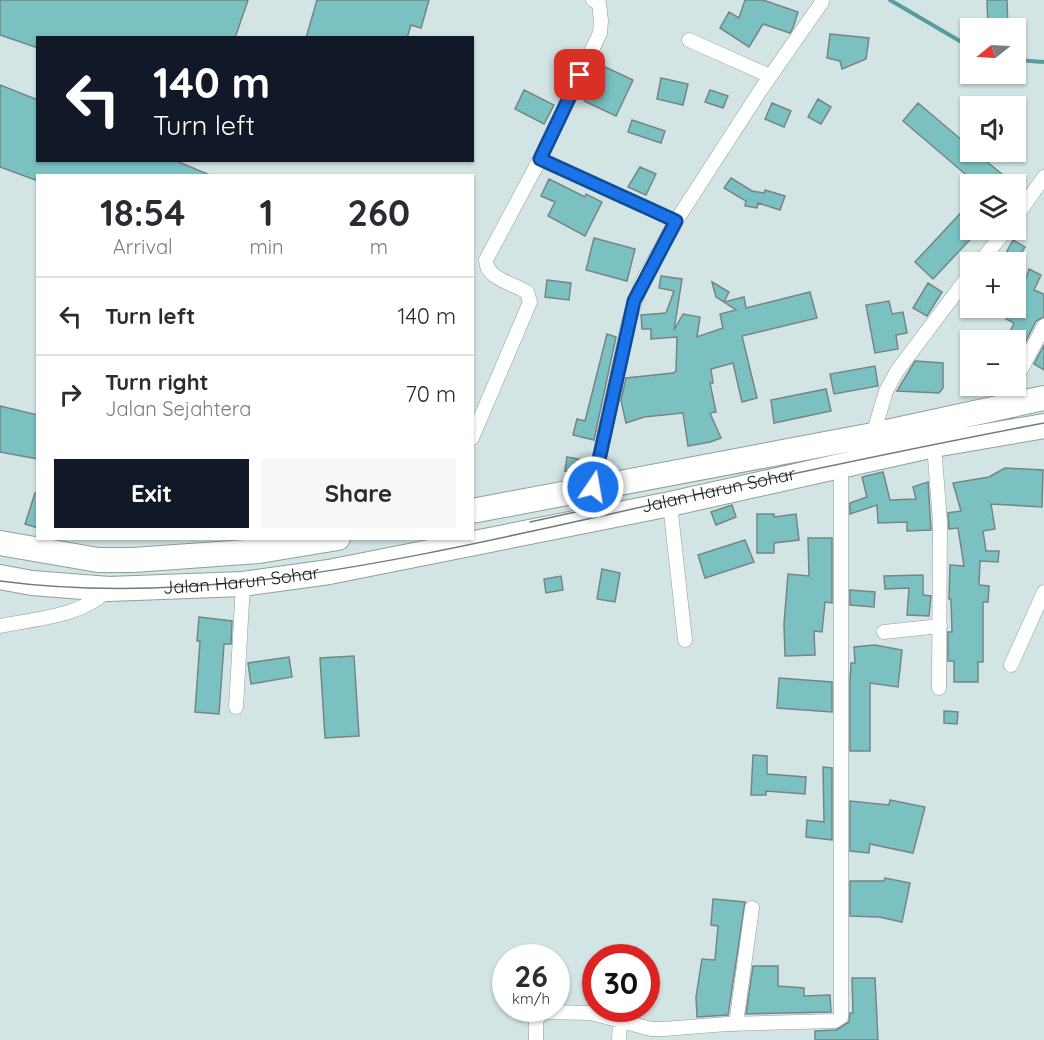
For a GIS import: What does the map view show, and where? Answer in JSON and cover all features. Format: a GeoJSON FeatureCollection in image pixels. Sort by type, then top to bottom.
{"type":"FeatureCollection","features":[{"type":"Feature","properties":{"kind":"highway","name":"Jalan Harun Sohar"},"geometry":{"type":"LineString","coordinates":[[474,511],[873,435],[1008,396],[1044,398]]}},
{"type":"Feature","properties":{"kind":"highway","name":"Jalan Harun Sohar"},"geometry":{"type":"LineString","coordinates":[[0,577],[32,583],[110,589],[243,584],[329,572],[670,504],[934,445],[1044,426]]}},
{"type":"Feature","properties":{"kind":"highway","name":"Jalan Harun Sohar"},"geometry":{"type":"LineString","coordinates":[[0,543],[98,560],[133,560],[259,551],[326,540]]}},
{"type":"Feature","properties":{"kind":"street"},"geometry":{"type":"LineString","coordinates":[[474,433],[530,302],[527,292],[490,273],[486,267],[486,260],[540,159],[600,33],[601,8],[593,0]]}},
{"type":"Feature","properties":{"kind":"street"},"geometry":{"type":"LineString","coordinates":[[593,487],[634,301],[676,221],[770,76],[822,2]]}},
{"type":"Feature","properties":{"kind":"street"},"geometry":{"type":"LineString","coordinates":[[689,40],[770,76]]}},
{"type":"Feature","properties":{"kind":"street"},"geometry":{"type":"LineString","coordinates":[[540,159],[676,221]]}},
{"type":"Feature","properties":{"kind":"street"},"geometry":{"type":"LineString","coordinates":[[1026,203],[1044,177]]}},
{"type":"Feature","properties":{"kind":"street"},"geometry":{"type":"LineString","coordinates":[[988,252],[998,240]]}},
{"type":"Feature","properties":{"kind":"street"},"geometry":{"type":"LineString","coordinates":[[873,435],[886,391],[897,371],[960,287]]}},
{"type":"Feature","properties":{"kind":"street"},"geometry":{"type":"LineString","coordinates":[[1026,360],[1044,327]]}},
{"type":"Feature","properties":{"kind":"street"},"geometry":{"type":"LineString","coordinates":[[934,445],[940,522],[939,688]]}},
{"type":"Feature","properties":{"kind":"street"},"geometry":{"type":"LineString","coordinates":[[630,1022],[651,1029],[835,1021],[841,1017],[841,464]]}},
{"type":"Feature","properties":{"kind":"street"},"geometry":{"type":"LineString","coordinates":[[670,504],[685,640]]}},
{"type":"Feature","properties":{"kind":"street"},"geometry":{"type":"LineString","coordinates":[[236,707],[243,584]]}},
{"type":"Feature","properties":{"kind":"street"},"geometry":{"type":"LineString","coordinates":[[0,626],[80,609],[97,601],[110,589]]}},
{"type":"Feature","properties":{"kind":"street"},"geometry":{"type":"LineString","coordinates":[[1011,665],[1044,592]]}},
{"type":"Feature","properties":{"kind":"street"},"geometry":{"type":"LineString","coordinates":[[884,632],[940,626]]}},
{"type":"Feature","properties":{"kind":"street"},"geometry":{"type":"LineString","coordinates":[[736,1024],[752,908]]}},
{"type":"Feature","properties":{"kind":"street"},"geometry":{"type":"LineString","coordinates":[[536,1040],[536,1018],[545,1012],[582,1013]]}},
{"type":"Feature","properties":{"kind":"street"},"geometry":{"type":"LineString","coordinates":[[619,1040],[621,1022]]}},
{"type":"Feature","properties":{"kind":"building"},"geometry":{"type":"Polygon","coordinates":[[[0,0],[248,0],[236,36],[36,36],[36,47],[0,35],[0,0]]]}},
{"type":"Feature","properties":{"kind":"building"},"geometry":{"type":"Polygon","coordinates":[[[317,0],[429,0],[421,28],[411,25],[408,36],[307,36],[317,0]]]}},
{"type":"Feature","properties":{"kind":"building"},"geometry":{"type":"Polygon","coordinates":[[[745,0],[763,0],[798,12],[790,33],[763,24],[749,47],[720,28],[729,12],[739,18],[745,0]]]}},
{"type":"Feature","properties":{"kind":"building"},"geometry":{"type":"Polygon","coordinates":[[[987,0],[1007,0],[1008,18],[988,18],[987,0]]]}},
{"type":"Feature","properties":{"kind":"building"},"geometry":{"type":"Polygon","coordinates":[[[830,34],[869,38],[866,59],[842,69],[840,61],[827,58],[830,34]]]}},
{"type":"Feature","properties":{"kind":"building"},"geometry":{"type":"Polygon","coordinates":[[[601,65],[633,80],[616,116],[584,101],[601,65]]]}},
{"type":"Feature","properties":{"kind":"building"},"geometry":{"type":"Polygon","coordinates":[[[661,78],[688,84],[683,105],[657,99],[661,78]]]}},
{"type":"Feature","properties":{"kind":"building"},"geometry":{"type":"Polygon","coordinates":[[[0,85],[36,99],[36,162],[179,162],[207,174],[36,174],[36,180],[0,167],[0,85]]]}},
{"type":"Feature","properties":{"kind":"building"},"geometry":{"type":"Polygon","coordinates":[[[524,90],[554,105],[544,124],[515,109],[524,90]]]}},
{"type":"Feature","properties":{"kind":"building"},"geometry":{"type":"Polygon","coordinates":[[[710,90],[728,96],[723,108],[705,102],[710,90]]]}},
{"type":"Feature","properties":{"kind":"building"},"geometry":{"type":"Polygon","coordinates":[[[818,99],[831,107],[821,124],[808,117],[818,99]]]}},
{"type":"Feature","properties":{"kind":"building"},"geometry":{"type":"Polygon","coordinates":[[[772,103],[791,111],[784,127],[765,119],[772,103]]]}},
{"type":"Feature","properties":{"kind":"building"},"geometry":{"type":"Polygon","coordinates":[[[918,103],[960,139],[960,162],[987,162],[1002,174],[965,174],[903,121],[918,103]]]}},
{"type":"Feature","properties":{"kind":"building"},"geometry":{"type":"Polygon","coordinates":[[[632,120],[665,131],[661,143],[628,132],[632,120]]]}},
{"type":"Feature","properties":{"kind":"building"},"geometry":{"type":"Polygon","coordinates":[[[640,167],[656,174],[646,195],[628,187],[640,167]]]}},
{"type":"Feature","properties":{"kind":"building"},"geometry":{"type":"Polygon","coordinates":[[[731,178],[752,191],[764,193],[765,190],[785,196],[780,210],[758,203],[757,208],[745,206],[746,201],[724,188],[731,178]]]}},
{"type":"Feature","properties":{"kind":"building"},"geometry":{"type":"Polygon","coordinates":[[[549,179],[585,197],[586,194],[602,202],[585,236],[548,216],[555,202],[541,196],[549,179]]]}},
{"type":"Feature","properties":{"kind":"building"},"geometry":{"type":"Polygon","coordinates":[[[960,214],[960,240],[970,240],[933,279],[915,262],[960,214]]]}},
{"type":"Feature","properties":{"kind":"building"},"geometry":{"type":"Polygon","coordinates":[[[594,238],[635,249],[627,281],[586,270],[594,238]]]}},
{"type":"Feature","properties":{"kind":"building"},"geometry":{"type":"Polygon","coordinates":[[[1013,240],[1025,247],[1022,252],[1007,252],[1013,240]]]}},
{"type":"Feature","properties":{"kind":"building"},"geometry":{"type":"Polygon","coordinates":[[[1029,269],[1041,275],[1034,290],[1044,294],[1044,317],[1036,321],[1026,341],[1026,330],[1011,330],[1014,323],[1006,319],[1026,318],[1026,278],[1029,269]]]}},
{"type":"Feature","properties":{"kind":"building"},"geometry":{"type":"Polygon","coordinates":[[[661,276],[682,279],[674,330],[683,314],[700,317],[697,337],[723,328],[720,314],[736,310],[724,302],[744,297],[746,308],[810,292],[817,318],[742,336],[757,398],[742,402],[733,363],[711,369],[713,383],[710,383],[716,412],[710,413],[721,438],[710,442],[688,446],[683,413],[644,417],[626,423],[621,400],[626,378],[676,371],[677,337],[651,339],[651,329],[642,329],[641,315],[666,313],[674,291],[659,288],[661,276]]]}},
{"type":"Feature","properties":{"kind":"building"},"geometry":{"type":"Polygon","coordinates":[[[547,280],[571,283],[569,300],[545,297],[547,280]]]}},
{"type":"Feature","properties":{"kind":"building"},"geometry":{"type":"Polygon","coordinates":[[[712,282],[729,292],[724,302],[716,297],[712,282]]]}},
{"type":"Feature","properties":{"kind":"building"},"geometry":{"type":"Polygon","coordinates":[[[928,283],[942,292],[927,316],[913,308],[928,283]]]}},
{"type":"Feature","properties":{"kind":"building"},"geometry":{"type":"Polygon","coordinates":[[[889,301],[892,314],[903,312],[907,333],[896,335],[898,349],[875,353],[866,305],[889,301]]]}},
{"type":"Feature","properties":{"kind":"building"},"geometry":{"type":"Polygon","coordinates":[[[607,334],[616,337],[594,440],[573,435],[577,419],[585,421],[607,334]]]}},
{"type":"Feature","properties":{"kind":"building"},"geometry":{"type":"Polygon","coordinates":[[[1044,345],[1044,370],[1034,364],[1044,345]]]}},
{"type":"Feature","properties":{"kind":"building"},"geometry":{"type":"Polygon","coordinates":[[[915,361],[943,363],[943,388],[939,393],[897,391],[915,361]]]}},
{"type":"Feature","properties":{"kind":"building"},"geometry":{"type":"Polygon","coordinates":[[[875,366],[878,386],[834,394],[830,374],[875,366]]]}},
{"type":"Feature","properties":{"kind":"building"},"geometry":{"type":"Polygon","coordinates":[[[826,389],[831,411],[774,423],[771,400],[826,389]]]}},
{"type":"Feature","properties":{"kind":"building"},"geometry":{"type":"Polygon","coordinates":[[[0,406],[36,415],[36,459],[0,452],[0,406]]]}},
{"type":"Feature","properties":{"kind":"building"},"geometry":{"type":"Polygon","coordinates":[[[567,457],[589,461],[587,474],[565,471],[567,457]]]}},
{"type":"Feature","properties":{"kind":"building"},"geometry":{"type":"Polygon","coordinates":[[[1005,468],[1043,470],[1042,507],[991,504],[995,529],[983,531],[986,551],[999,551],[998,562],[980,561],[979,585],[989,586],[988,602],[983,602],[983,662],[978,662],[978,682],[954,682],[954,661],[948,661],[948,632],[952,632],[951,599],[949,599],[950,565],[964,566],[958,528],[949,529],[948,513],[961,511],[953,483],[989,477],[1005,468]]]}},
{"type":"Feature","properties":{"kind":"building"},"geometry":{"type":"Polygon","coordinates":[[[883,472],[890,500],[916,499],[913,487],[928,482],[931,530],[907,531],[907,522],[878,523],[877,505],[850,514],[850,503],[867,497],[862,477],[883,472]]]}},
{"type":"Feature","properties":{"kind":"building"},"geometry":{"type":"Polygon","coordinates":[[[35,493],[36,493],[36,527],[25,524],[35,493]]]}},
{"type":"Feature","properties":{"kind":"building"},"geometry":{"type":"Polygon","coordinates":[[[732,505],[736,517],[716,525],[711,512],[732,505]]]}},
{"type":"Feature","properties":{"kind":"building"},"geometry":{"type":"Polygon","coordinates":[[[757,514],[774,514],[774,517],[796,514],[799,540],[774,543],[774,553],[757,553],[757,514]]]}},
{"type":"Feature","properties":{"kind":"building"},"geometry":{"type":"Polygon","coordinates":[[[808,538],[832,538],[832,603],[825,602],[822,632],[814,631],[815,655],[785,656],[784,624],[788,574],[809,576],[808,538]]]}},
{"type":"Feature","properties":{"kind":"building"},"geometry":{"type":"Polygon","coordinates":[[[745,540],[754,562],[705,578],[698,555],[745,540]]]}},
{"type":"Feature","properties":{"kind":"building"},"geometry":{"type":"Polygon","coordinates":[[[602,569],[620,573],[615,602],[597,599],[602,569]]]}},
{"type":"Feature","properties":{"kind":"building"},"geometry":{"type":"Polygon","coordinates":[[[923,575],[923,595],[931,596],[929,616],[907,615],[909,588],[885,589],[884,576],[923,575]]]}},
{"type":"Feature","properties":{"kind":"building"},"geometry":{"type":"Polygon","coordinates":[[[561,576],[563,590],[546,593],[544,579],[561,576]]]}},
{"type":"Feature","properties":{"kind":"building"},"geometry":{"type":"Polygon","coordinates":[[[850,590],[875,592],[874,607],[850,605],[850,590]]]}},
{"type":"Feature","properties":{"kind":"building"},"geometry":{"type":"Polygon","coordinates":[[[199,617],[232,621],[231,644],[224,644],[219,714],[195,712],[200,641],[197,641],[199,617]]]}},
{"type":"Feature","properties":{"kind":"building"},"geometry":{"type":"Polygon","coordinates":[[[875,645],[902,650],[898,687],[870,683],[870,751],[850,751],[850,681],[851,663],[855,663],[854,647],[875,645]]]}},
{"type":"Feature","properties":{"kind":"building"},"geometry":{"type":"Polygon","coordinates":[[[354,656],[359,736],[325,738],[320,658],[354,656]]]}},
{"type":"Feature","properties":{"kind":"building"},"geometry":{"type":"Polygon","coordinates":[[[289,657],[292,677],[251,684],[248,663],[289,657]]]}},
{"type":"Feature","properties":{"kind":"building"},"geometry":{"type":"Polygon","coordinates":[[[779,678],[832,682],[832,712],[777,708],[779,678]]]}},
{"type":"Feature","properties":{"kind":"building"},"geometry":{"type":"Polygon","coordinates":[[[944,711],[958,712],[957,724],[944,723],[944,711]]]}},
{"type":"Feature","properties":{"kind":"building"},"geometry":{"type":"Polygon","coordinates":[[[753,755],[767,756],[767,774],[806,777],[805,794],[766,791],[766,795],[751,795],[753,755]]]}},
{"type":"Feature","properties":{"kind":"building"},"geometry":{"type":"Polygon","coordinates":[[[823,767],[832,768],[832,840],[806,837],[807,820],[824,822],[823,767]]]}},
{"type":"Feature","properties":{"kind":"building"},"geometry":{"type":"Polygon","coordinates":[[[890,800],[925,807],[913,853],[870,844],[869,853],[850,851],[850,801],[889,805],[890,800]]]}},
{"type":"Feature","properties":{"kind":"building"},"geometry":{"type":"Polygon","coordinates":[[[885,878],[910,883],[902,922],[879,917],[850,916],[850,881],[884,881],[885,878]]]}},
{"type":"Feature","properties":{"kind":"building"},"geometry":{"type":"Polygon","coordinates":[[[713,899],[745,902],[728,1015],[697,1017],[696,997],[702,959],[715,960],[718,926],[711,925],[713,899]]]}},
{"type":"Feature","properties":{"kind":"building"},"geometry":{"type":"Polygon","coordinates":[[[753,966],[778,966],[778,986],[804,988],[804,996],[830,995],[831,1012],[746,1014],[753,966]]]}},
{"type":"Feature","properties":{"kind":"building"},"geometry":{"type":"Polygon","coordinates":[[[852,978],[875,978],[878,1040],[815,1040],[815,1031],[836,1030],[849,1022],[850,1013],[853,1013],[852,978]]]}},
{"type":"Feature","properties":{"kind":"waterway"},"geometry":{"type":"LineString","coordinates":[[890,0],[960,41]]}},
{"type":"Feature","properties":{"kind":"waterway"},"geometry":{"type":"LineString","coordinates":[[1026,61],[1044,62]]}},
{"type":"Feature","properties":{"kind":"tram line"},"geometry":{"type":"LineString","coordinates":[[0,581],[76,588],[153,588],[229,583],[305,574],[457,547],[825,467],[1044,423]]}},
{"type":"Feature","properties":{"kind":"tram line"},"geometry":{"type":"LineString","coordinates":[[530,522],[589,509]]}},
{"type":"Feature","properties":{"kind":"route"},"geometry":{"type":"LineString","coordinates":[[580,75],[540,159],[676,221],[634,301],[593,487]]}}]}
